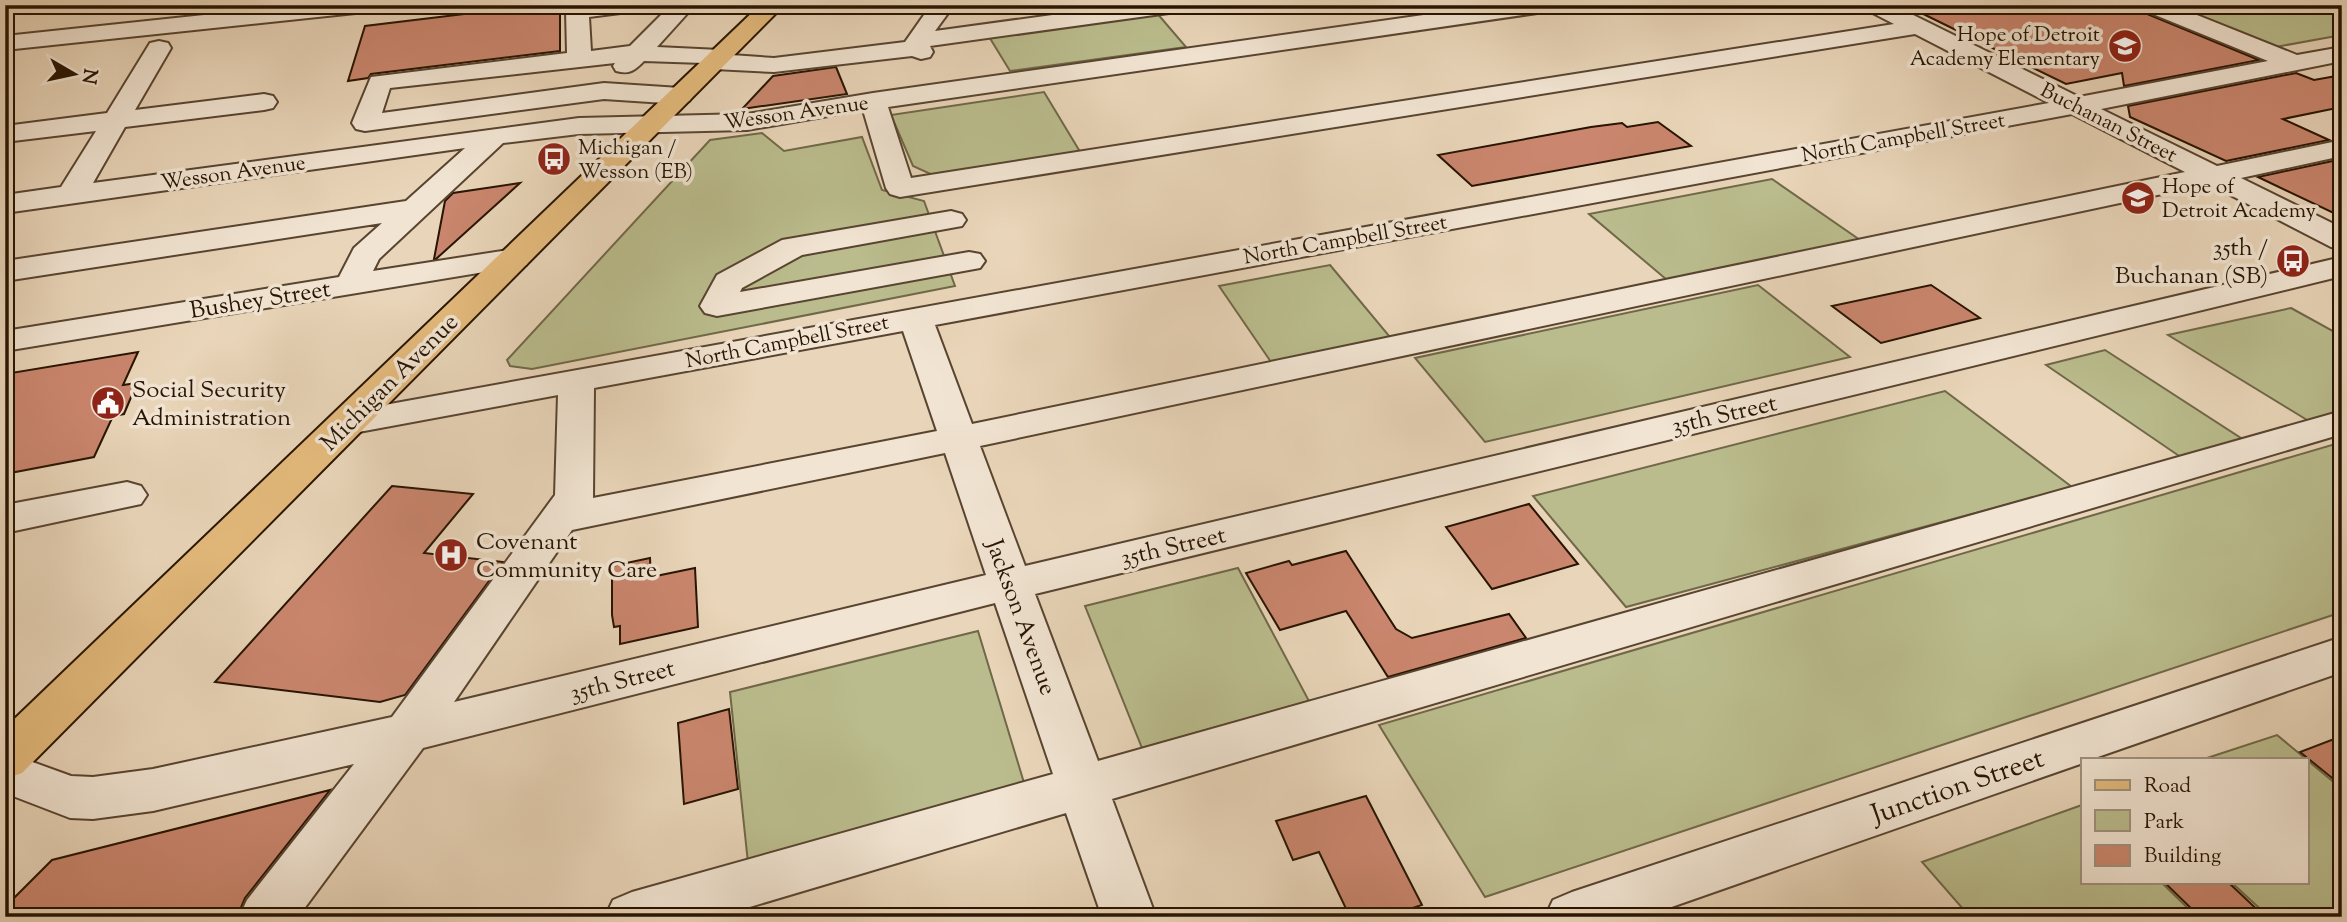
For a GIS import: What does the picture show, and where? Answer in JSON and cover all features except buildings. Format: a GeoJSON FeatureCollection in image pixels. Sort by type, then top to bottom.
{"type":"FeatureCollection","features":[{"type":"Feature","properties":{"kind":"main road","name":"Michigan Avenue"},"geometry":{"type":"LineString","coordinates":[[5,759],[772,6]]}},
{"type":"Feature","properties":{"kind":"street"},"geometry":{"type":"LineString","coordinates":[[5,43],[365,5]]}},
{"type":"Feature","properties":{"kind":"street"},"geometry":{"type":"LineString","coordinates":[[579,58],[577,11],[636,5]]}},
{"type":"Feature","properties":{"kind":"street"},"geometry":{"type":"LineString","coordinates":[[604,91],[684,5]]}},
{"type":"Feature","properties":{"kind":"street"},"geometry":{"type":"LineString","coordinates":[[765,5],[779,5]]}},
{"type":"Feature","properties":{"kind":"street"},"geometry":{"type":"LineString","coordinates":[[917,44],[943,5]]}},
{"type":"Feature","properties":{"kind":"street"},"geometry":{"type":"LineString","coordinates":[[348,156],[365,124],[380,82],[579,58],[636,54],[774,65],[1177,5]]}},
{"type":"Feature","properties":{"kind":"street","name":"Wesson Avenue"},"geometry":{"type":"LineString","coordinates":[[5,204],[579,126],[747,122],[873,101],[1544,5]]}},
{"type":"Feature","properties":{"kind":"street","name":"Buchanan Street"},"geometry":{"type":"LineString","coordinates":[[1875,5],[2342,240]]}},
{"type":"Feature","properties":{"kind":"street"},"geometry":{"type":"LineString","coordinates":[[2151,5],[2295,63]]}},
{"type":"Feature","properties":{"kind":"street"},"geometry":{"type":"LineString","coordinates":[[1339,14],[1360,32]]}},
{"type":"Feature","properties":{"kind":"street"},"geometry":{"type":"LineString","coordinates":[[873,101],[900,188],[1919,27]]}},
{"type":"Feature","properties":{"kind":"street"},"geometry":{"type":"LineString","coordinates":[[917,44],[941,92]]}},
{"type":"Feature","properties":{"kind":"street"},"geometry":{"type":"LineString","coordinates":[[72,194],[159,48]]}},
{"type":"Feature","properties":{"kind":"street","name":"North Campbell Street"},"geometry":{"type":"LineString","coordinates":[[348,422],[2075,106],[2342,54]]}},
{"type":"Feature","properties":{"kind":"street"},"geometry":{"type":"LineString","coordinates":[[365,124],[604,91],[680,96]]}},
{"type":"Feature","properties":{"kind":"street"},"geometry":{"type":"LineString","coordinates":[[5,134],[264,102]]}},
{"type":"Feature","properties":{"kind":"street"},"geometry":{"type":"LineString","coordinates":[[351,285],[365,254],[494,136]]}},
{"type":"Feature","properties":{"kind":"street"},"geometry":{"type":"LineString","coordinates":[[558,519],[957,439],[2342,148]]}},
{"type":"Feature","properties":{"kind":"street"},"geometry":{"type":"LineString","coordinates":[[937,183],[986,304]]}},
{"type":"Feature","properties":{"kind":"street"},"geometry":{"type":"LineString","coordinates":[[5,271],[413,209]]}},
{"type":"Feature","properties":{"kind":"street"},"geometry":{"type":"LineString","coordinates":[[727,352],[717,306],[728,282],[793,247],[951,220]]}},
{"type":"Feature","properties":{"kind":"street","name":"Bushey Street"},"geometry":{"type":"LineString","coordinates":[[5,341],[515,258]]}},
{"type":"Feature","properties":{"kind":"street"},"geometry":{"type":"LineString","coordinates":[[717,306],[969,261]]}},
{"type":"Feature","properties":{"kind":"street","name":"35th Street"},"geometry":{"type":"LineString","coordinates":[[5,772],[70,797],[93,799],[153,790],[407,733],[1012,584],[2342,266]]}},
{"type":"Feature","properties":{"kind":"street","name":"Jackson Avenue"},"geometry":{"type":"LineString","coordinates":[[915,317],[1129,917]]}},
{"type":"Feature","properties":{"kind":"street"},"geometry":{"type":"LineString","coordinates":[[265,917],[407,733],[575,496],[576,380]]}},
{"type":"Feature","properties":{"kind":"street"},"geometry":{"type":"LineString","coordinates":[[632,917],[2342,422]]}},
{"type":"Feature","properties":{"kind":"street"},"geometry":{"type":"LineString","coordinates":[[5,519],[127,495]]}},
{"type":"Feature","properties":{"kind":"street","name":"Junction Street"},"geometry":{"type":"LineString","coordinates":[[1572,917],[2342,654]]}},
{"type":"Feature","properties":{"kind":"green space"},"geometry":{"type":"Polygon","coordinates":[[[2166,5],[2342,5],[2342,35],[2270,48],[2166,5]]]}},
{"type":"Feature","properties":{"kind":"green space"},"geometry":{"type":"Polygon","coordinates":[[[1156,12],[1186,47],[1010,71],[988,35],[1156,12]]]}},
{"type":"Feature","properties":{"kind":"green space"},"geometry":{"type":"Polygon","coordinates":[[[1044,92],[1082,155],[937,177],[913,166],[891,115],[1044,92]]]}},
{"type":"Feature","properties":{"kind":"green space"},"geometry":{"type":"Polygon","coordinates":[[[762,133],[784,151],[862,137],[882,190],[924,201],[955,286],[532,369],[510,366],[507,360],[710,140],[762,133]]]}},
{"type":"Feature","properties":{"kind":"green space"},"geometry":{"type":"Polygon","coordinates":[[[1772,179],[1860,240],[1667,280],[1589,214],[1772,179]]]}},
{"type":"Feature","properties":{"kind":"green space"},"geometry":{"type":"Polygon","coordinates":[[[1330,265],[1390,337],[1271,362],[1219,286],[1330,265]]]}},
{"type":"Feature","properties":{"kind":"green space"},"geometry":{"type":"Polygon","coordinates":[[[1758,285],[1850,357],[1485,442],[1415,358],[1758,285]]]}},
{"type":"Feature","properties":{"kind":"green space"},"geometry":{"type":"Polygon","coordinates":[[[2291,308],[2342,336],[2342,415],[2312,423],[2168,335],[2291,308]]]}},
{"type":"Feature","properties":{"kind":"green space"},"geometry":{"type":"Polygon","coordinates":[[[2105,350],[2247,442],[2185,460],[2046,365],[2105,350]]]}},
{"type":"Feature","properties":{"kind":"green space"},"geometry":{"type":"Polygon","coordinates":[[[1945,391],[2072,487],[1626,607],[1533,496],[1945,391]]]}},
{"type":"Feature","properties":{"kind":"green space"},"geometry":{"type":"Polygon","coordinates":[[[2342,442],[2342,612],[1485,897],[1379,725],[2342,442]]]}},
{"type":"Feature","properties":{"kind":"green space"},"geometry":{"type":"Polygon","coordinates":[[[1238,568],[1309,701],[1142,748],[1085,606],[1238,568]]]}},
{"type":"Feature","properties":{"kind":"green space"},"geometry":{"type":"Polygon","coordinates":[[[978,631],[1025,786],[748,863],[730,692],[978,631]]]}},
{"type":"Feature","properties":{"kind":"green space"},"geometry":{"type":"Polygon","coordinates":[[[2277,735],[2305,758],[2207,758],[2277,735]]]}},
{"type":"Feature","properties":{"kind":"green space"},"geometry":{"type":"Polygon","coordinates":[[[2308,761],[2342,789],[2342,917],[2269,917],[2233,884],[2308,884],[2308,761]]]}},
{"type":"Feature","properties":{"kind":"green space"},"geometry":{"type":"Polygon","coordinates":[[[2081,805],[2081,884],[2163,884],[2197,917],[1970,917],[1922,862],[2081,805]]]}},
{"type":"Feature","properties":{"kind":"place","name":"Hope of Detroit Academy Elementary"},"geometry":{"type":"Point","coordinates":[2125,46]}},
{"type":"Feature","properties":{"kind":"place","name":"Michigan / Wesson (EB)"},"geometry":{"type":"Point","coordinates":[554,159]}},
{"type":"Feature","properties":{"kind":"place","name":"Hope of Detroit Academy"},"geometry":{"type":"Point","coordinates":[2138,198]}},
{"type":"Feature","properties":{"kind":"place","name":"35th / Buchanan (SB)"},"geometry":{"type":"Point","coordinates":[2293,261]}},
{"type":"Feature","properties":{"kind":"place","name":"Social Security Administration"},"geometry":{"type":"Point","coordinates":[108,403]}},
{"type":"Feature","properties":{"kind":"place","name":"Covenant Community Care"},"geometry":{"type":"Point","coordinates":[451,555]}}]}
